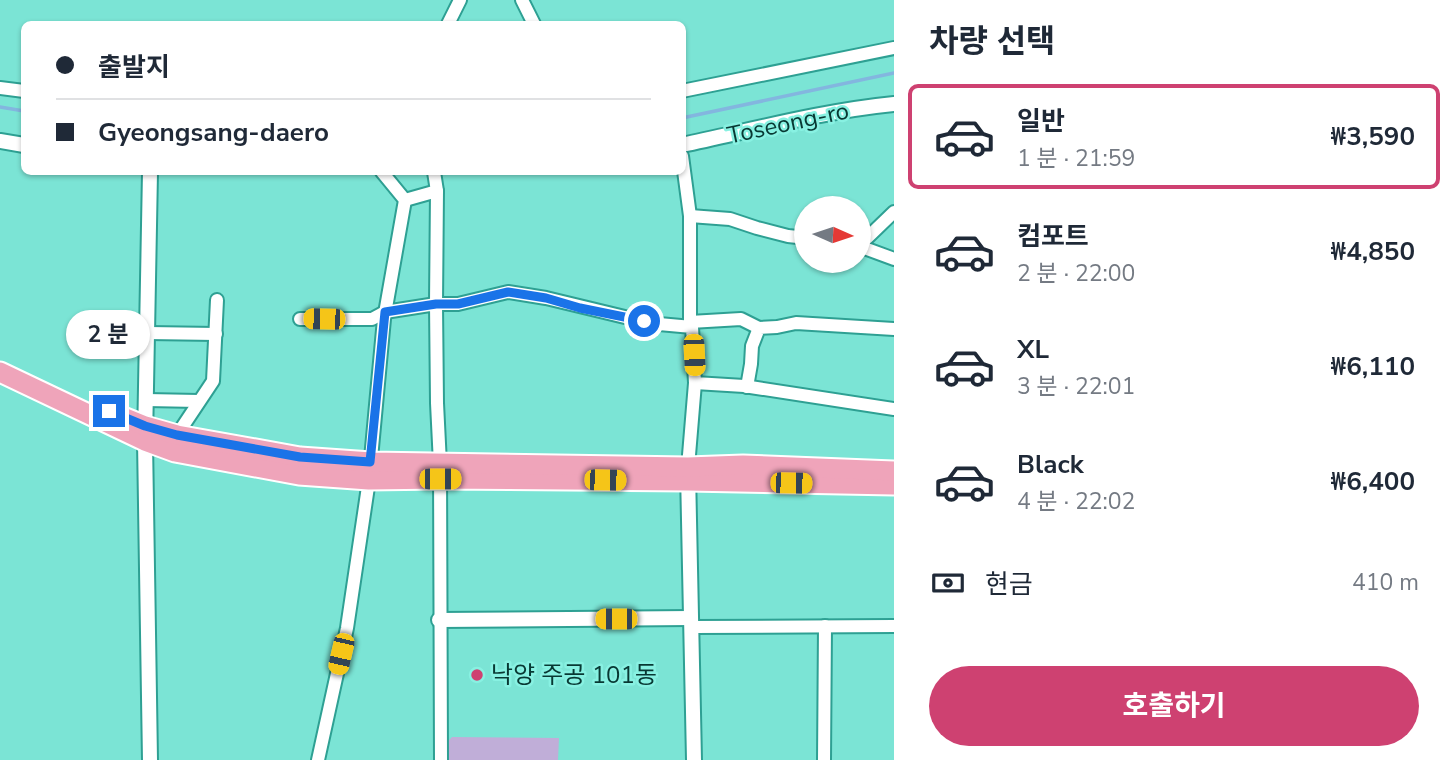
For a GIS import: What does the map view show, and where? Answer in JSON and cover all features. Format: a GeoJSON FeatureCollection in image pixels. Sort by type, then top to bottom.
{"type":"FeatureCollection","features":[{"type":"Feature","properties":{"kind":"main road"},"geometry":{"type":"LineString","coordinates":[[0,359],[109,411],[175,452],[299,475],[370,471],[688,474],[894,485]]}},
{"type":"Feature","properties":{"kind":"main road"},"geometry":{"type":"LineString","coordinates":[[0,372],[145,434],[177,435],[370,471]]}},
{"type":"Feature","properties":{"kind":"main road"},"geometry":{"type":"LineString","coordinates":[[688,474],[743,465],[894,471]]}},
{"type":"Feature","properties":{"kind":"street"},"geometry":{"type":"LineString","coordinates":[[450,21],[460,0]]}},
{"type":"Feature","properties":{"kind":"street"},"geometry":{"type":"LineString","coordinates":[[522,0],[532,21]]}},
{"type":"Feature","properties":{"kind":"street"},"geometry":{"type":"LineString","coordinates":[[686,90],[894,48]]}},
{"type":"Feature","properties":{"kind":"street"},"geometry":{"type":"LineString","coordinates":[[0,88],[21,91]]}},
{"type":"Feature","properties":{"kind":"street","name":"Toseong-ro"},"geometry":{"type":"LineString","coordinates":[[686,144],[860,107],[894,104]]}},
{"type":"Feature","properties":{"kind":"street"},"geometry":{"type":"LineString","coordinates":[[0,141],[21,144]]}},
{"type":"Feature","properties":{"kind":"street"},"geometry":{"type":"LineString","coordinates":[[150,175],[145,434],[150,760]]}},
{"type":"Feature","properties":{"kind":"street"},"geometry":{"type":"LineString","coordinates":[[318,760],[347,628],[370,471],[385,312],[405,200],[384,175]]}},
{"type":"Feature","properties":{"kind":"street"},"geometry":{"type":"LineString","coordinates":[[435,175],[438,191],[436,304],[440,471],[441,760]]}},
{"type":"Feature","properties":{"kind":"street"},"geometry":{"type":"LineString","coordinates":[[685,175],[690,216],[691,325],[695,383],[688,474],[694,760]]}},
{"type":"Feature","properties":{"kind":"street"},"geometry":{"type":"LineString","coordinates":[[405,200],[438,191]]}},
{"type":"Feature","properties":{"kind":"street"},"geometry":{"type":"LineString","coordinates":[[872,233],[894,212]]}},
{"type":"Feature","properties":{"kind":"street"},"geometry":{"type":"LineString","coordinates":[[690,216],[730,219],[767,231],[794,236]]}},
{"type":"Feature","properties":{"kind":"street"},"geometry":{"type":"LineString","coordinates":[[872,251],[894,259]]}},
{"type":"Feature","properties":{"kind":"street"},"geometry":{"type":"LineString","coordinates":[[300,318],[372,319],[385,312],[436,304],[458,304],[508,292],[639,320],[691,325],[741,319],[759,328],[796,323],[894,329]]}},
{"type":"Feature","properties":{"kind":"street"},"geometry":{"type":"LineString","coordinates":[[177,435],[214,381],[217,300]]}},
{"type":"Feature","properties":{"kind":"street"},"geometry":{"type":"LineString","coordinates":[[747,387],[752,346],[759,328]]}},
{"type":"Feature","properties":{"kind":"street"},"geometry":{"type":"LineString","coordinates":[[148,333],[216,334]]}},
{"type":"Feature","properties":{"kind":"street"},"geometry":{"type":"LineString","coordinates":[[695,383],[747,387],[894,409]]}},
{"type":"Feature","properties":{"kind":"street"},"geometry":{"type":"LineString","coordinates":[[146,400],[199,401]]}},
{"type":"Feature","properties":{"kind":"street"},"geometry":{"type":"LineString","coordinates":[[439,620],[894,626]]}},
{"type":"Feature","properties":{"kind":"street"},"geometry":{"type":"LineString","coordinates":[[824,760],[825,626]]}},
{"type":"Feature","properties":{"kind":"shaded area"},"geometry":{"type":"Polygon","coordinates":[[[452,737],[559,738],[558,760],[445,760],[445,744],[452,737]]]}},
{"type":"Feature","properties":{"kind":"waterway"},"geometry":{"type":"LineString","coordinates":[[686,117],[894,73]]}},
{"type":"Feature","properties":{"kind":"waterway"},"geometry":{"type":"LineString","coordinates":[[0,107],[21,110]]}},
{"type":"Feature","properties":{"kind":"place","name":"낙양 주공 101동"},"geometry":{"type":"Point","coordinates":[477,675]}},
{"type":"Feature","properties":{"kind":"route"},"geometry":{"type":"LineString","coordinates":[[109,411],[145,426],[177,435],[300,457],[370,462],[385,312],[436,304],[458,304],[508,292],[644,321]]}}]}
